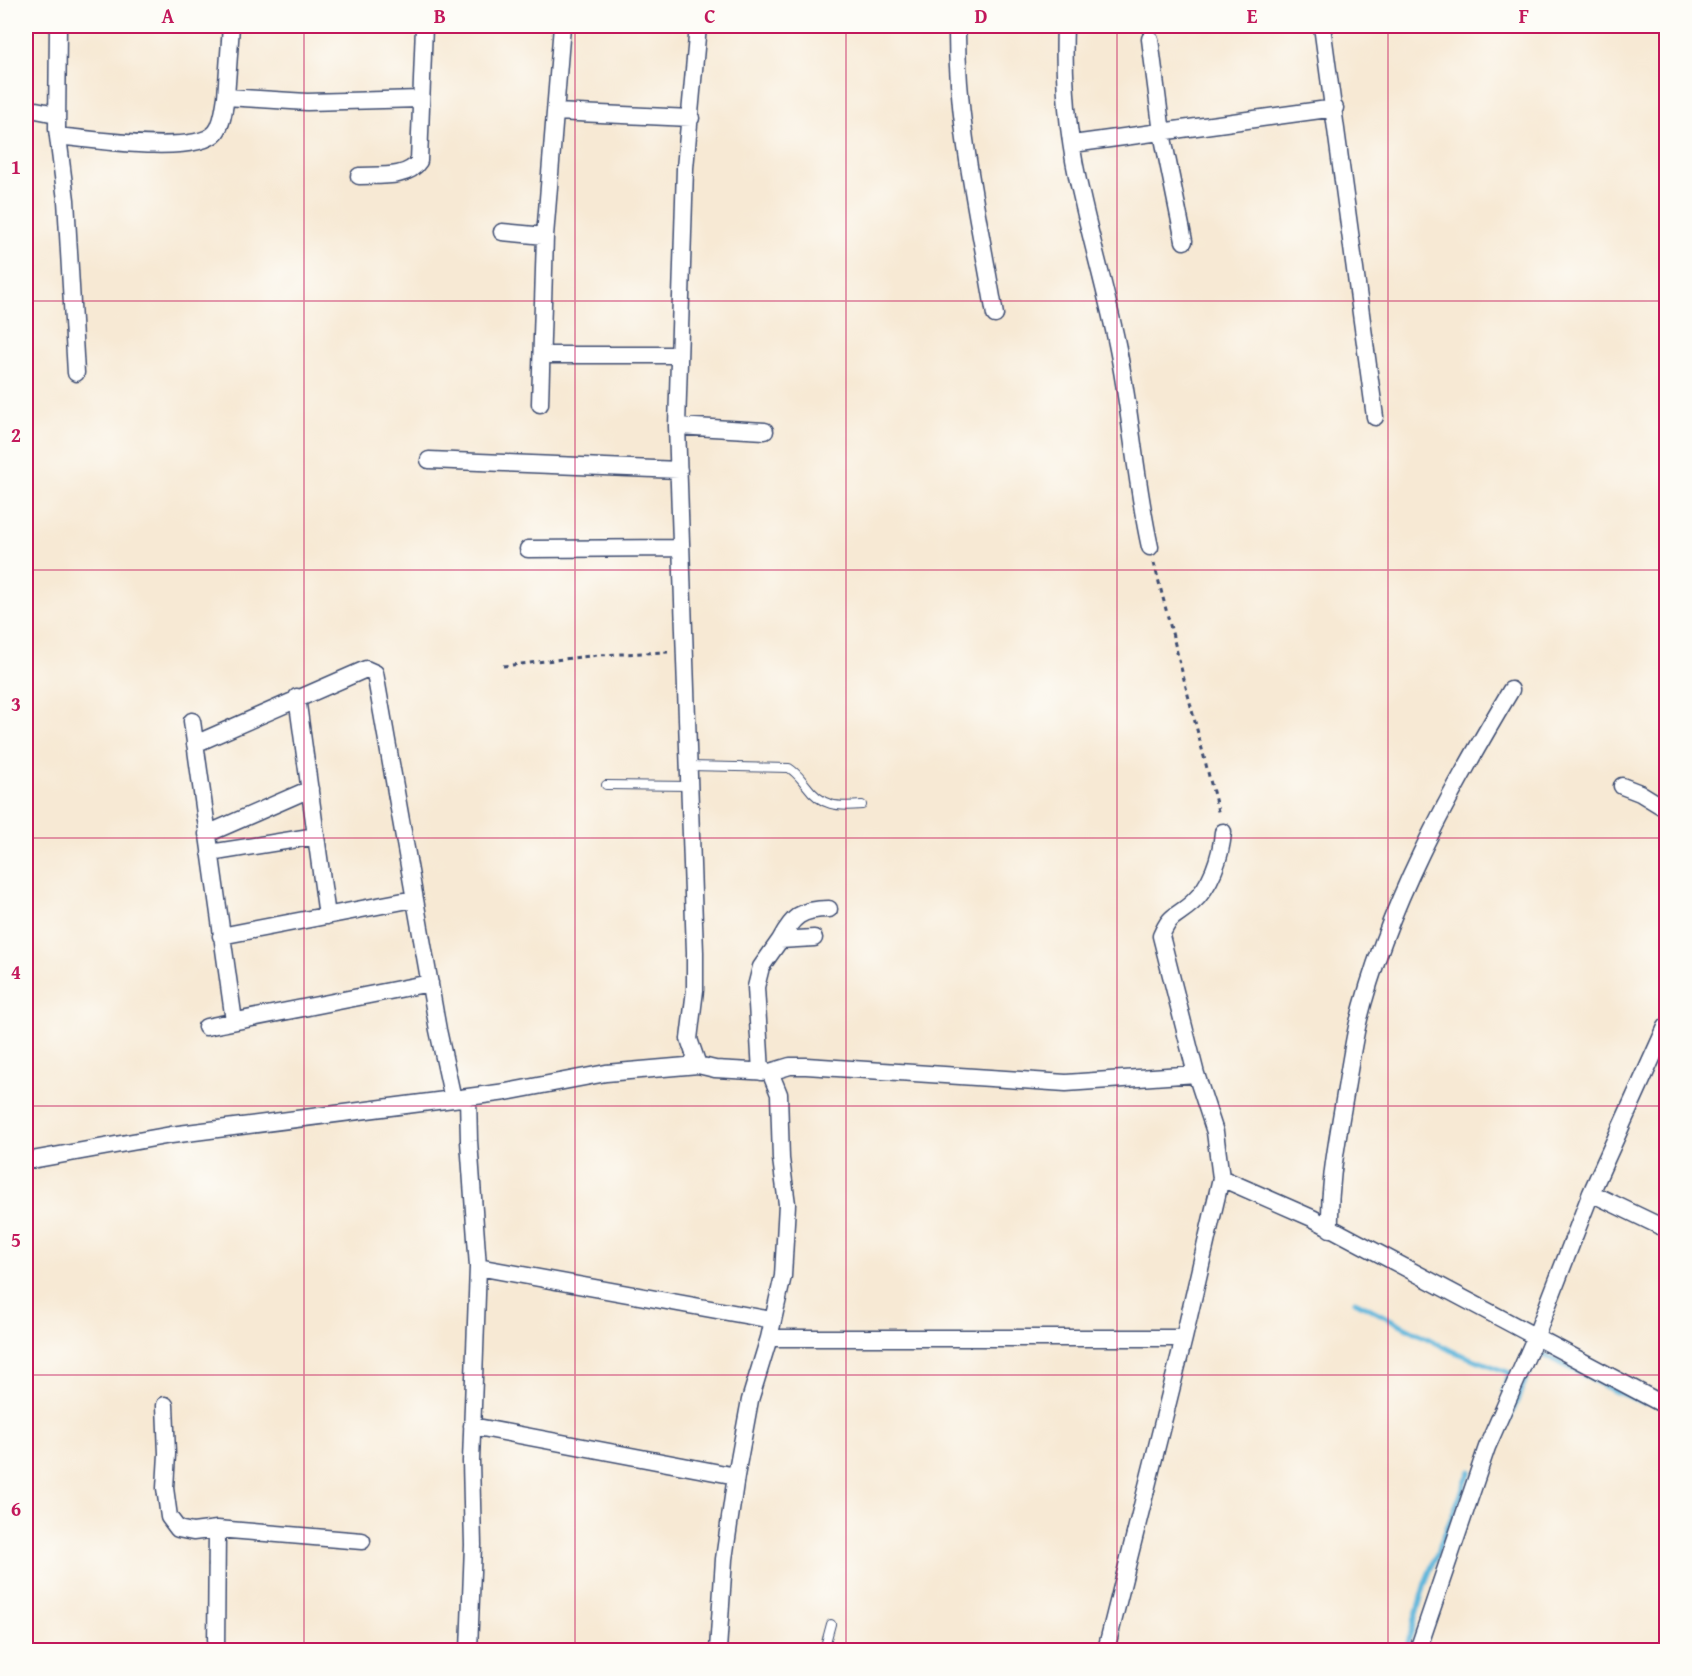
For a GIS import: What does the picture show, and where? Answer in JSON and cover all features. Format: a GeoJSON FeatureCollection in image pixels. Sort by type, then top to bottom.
{"type":"FeatureCollection","features":[{"type":"Feature","properties":{"kind":"street"},"geometry":{"type":"LineString","coordinates":[[58,26],[56,114],[66,200],[76,373]]}},
{"type":"Feature","properties":{"kind":"street"},"geometry":{"type":"LineString","coordinates":[[58,136],[148,145],[207,140],[216,131],[226,97],[231,26]]}},
{"type":"Feature","properties":{"kind":"street"},"geometry":{"type":"LineString","coordinates":[[359,176],[403,173],[414,169],[420,146],[424,26]]}},
{"type":"Feature","properties":{"kind":"street"},"geometry":{"type":"LineString","coordinates":[[540,404],[545,236],[562,26]]}},
{"type":"Feature","properties":{"kind":"street"},"geometry":{"type":"LineString","coordinates":[[698,26],[685,168],[677,426],[695,981],[689,1039],[698,1065]]}},
{"type":"Feature","properties":{"kind":"street"},"geometry":{"type":"LineString","coordinates":[[957,26],[959,85],[967,152],[995,315]]}},
{"type":"Feature","properties":{"kind":"street"},"geometry":{"type":"LineString","coordinates":[[1065,26],[1065,82],[1081,196],[1099,262],[1118,348],[1138,495],[1150,547]]}},
{"type":"Feature","properties":{"kind":"street"},"geometry":{"type":"LineString","coordinates":[[1322,26],[1376,417]]}},
{"type":"Feature","properties":{"kind":"street"},"geometry":{"type":"LineString","coordinates":[[1150,39],[1162,133],[1184,241]]}},
{"type":"Feature","properties":{"kind":"street"},"geometry":{"type":"LineString","coordinates":[[226,97],[307,102],[421,99]]}},
{"type":"Feature","properties":{"kind":"street"},"geometry":{"type":"LineString","coordinates":[[26,108],[56,114]]}},
{"type":"Feature","properties":{"kind":"street"},"geometry":{"type":"LineString","coordinates":[[1073,144],[1335,108]]}},
{"type":"Feature","properties":{"kind":"street"},"geometry":{"type":"LineString","coordinates":[[555,112],[691,117]]}},
{"type":"Feature","properties":{"kind":"street"},"geometry":{"type":"LineString","coordinates":[[502,232],[545,236]]}},
{"type":"Feature","properties":{"kind":"street"},"geometry":{"type":"LineString","coordinates":[[542,355],[678,355]]}},
{"type":"Feature","properties":{"kind":"street"},"geometry":{"type":"LineString","coordinates":[[677,426],[765,431]]}},
{"type":"Feature","properties":{"kind":"street"},"geometry":{"type":"LineString","coordinates":[[429,460],[679,470]]}},
{"type":"Feature","properties":{"kind":"street"},"geometry":{"type":"LineString","coordinates":[[528,549],[681,548]]}},
{"type":"Feature","properties":{"kind":"street"},"geometry":{"type":"LineString","coordinates":[[195,744],[297,697],[366,669],[375,673],[430,983],[461,1098],[468,1141],[478,1267],[472,1426],[473,1545],[469,1650]]}},
{"type":"Feature","properties":{"kind":"street"},"geometry":{"type":"LineString","coordinates":[[1330,1229],[1329,1186],[1353,1047],[1370,983],[1422,851],[1462,772],[1511,690]]}},
{"type":"Feature","properties":{"kind":"street"},"geometry":{"type":"LineString","coordinates":[[297,697],[327,916]]}},
{"type":"Feature","properties":{"kind":"street"},"geometry":{"type":"LineString","coordinates":[[192,721],[234,1021]]}},
{"type":"Feature","properties":{"kind":"street"},"geometry":{"type":"LineString","coordinates":[[1622,786],[1640,793],[1666,809]]}},
{"type":"Feature","properties":{"kind":"street"},"geometry":{"type":"LineString","coordinates":[[207,834],[310,789]]}},
{"type":"Feature","properties":{"kind":"street"},"geometry":{"type":"LineString","coordinates":[[1106,1650],[1184,1338],[1221,1178],[1215,1132],[1196,1074],[1161,936],[1168,919],[1193,902],[1216,868],[1222,852],[1223,832]]}},
{"type":"Feature","properties":{"kind":"street"},"geometry":{"type":"LineString","coordinates":[[210,854],[316,836]]}},
{"type":"Feature","properties":{"kind":"street"},"geometry":{"type":"LineString","coordinates":[[221,936],[414,899]]}},
{"type":"Feature","properties":{"kind":"street"},"geometry":{"type":"LineString","coordinates":[[718,1650],[724,1559],[736,1476],[750,1400],[769,1338],[783,1276],[787,1204],[781,1159],[779,1094],[766,1072],[756,987],[761,967],[793,919],[810,909],[829,909]]}},
{"type":"Feature","properties":{"kind":"street"},"geometry":{"type":"LineString","coordinates":[[780,940],[814,938]]}},
{"type":"Feature","properties":{"kind":"street"},"geometry":{"type":"LineString","coordinates":[[206,1027],[430,983]]}},
{"type":"Feature","properties":{"kind":"street"},"geometry":{"type":"LineString","coordinates":[[1418,1650],[1487,1446],[1535,1338],[1591,1193],[1666,1027]]}},
{"type":"Feature","properties":{"kind":"street"},"geometry":{"type":"LineString","coordinates":[[26,1161],[171,1135],[461,1098],[606,1073],[698,1065],[766,1072],[790,1066],[807,1066],[1066,1083],[1196,1074]]}},
{"type":"Feature","properties":{"kind":"street"},"geometry":{"type":"LineString","coordinates":[[1221,1178],[1330,1229],[1666,1406]]}},
{"type":"Feature","properties":{"kind":"street"},"geometry":{"type":"LineString","coordinates":[[1591,1193],[1666,1229]]}},
{"type":"Feature","properties":{"kind":"street"},"geometry":{"type":"LineString","coordinates":[[478,1267],[772,1320]]}},
{"type":"Feature","properties":{"kind":"street"},"geometry":{"type":"LineString","coordinates":[[769,1338],[1184,1338]]}},
{"type":"Feature","properties":{"kind":"street"},"geometry":{"type":"LineString","coordinates":[[165,1405],[167,1454],[165,1488],[169,1516],[178,1528],[193,1532],[217,1529],[362,1542]]}},
{"type":"Feature","properties":{"kind":"street"},"geometry":{"type":"LineString","coordinates":[[472,1426],[736,1476]]}},
{"type":"Feature","properties":{"kind":"street"},"geometry":{"type":"LineString","coordinates":[[216,1650],[217,1529]]}},
{"type":"Feature","properties":{"kind":"lane"},"geometry":{"type":"LineString","coordinates":[[689,766],[789,768],[796,772],[820,801],[835,807],[862,805]]}},
{"type":"Feature","properties":{"kind":"lane"},"geometry":{"type":"LineString","coordinates":[[606,785],[690,786]]}},
{"type":"Feature","properties":{"kind":"lane"},"geometry":{"type":"LineString","coordinates":[[824,1650],[831,1624]]}},
{"type":"Feature","properties":{"kind":"path"},"geometry":{"type":"LineString","coordinates":[[1150,547],[1223,832]]}},
{"type":"Feature","properties":{"kind":"path"},"geometry":{"type":"LineString","coordinates":[[503,666],[598,655],[685,652]]}},
{"type":"Feature","properties":{"kind":"waterway"},"geometry":{"type":"LineString","coordinates":[[1355,1301],[1452,1351],[1510,1373],[1503,1391]]}},
{"type":"Feature","properties":{"kind":"waterway"},"geometry":{"type":"LineString","coordinates":[[1486,1474],[1538,1352],[1616,1392],[1645,1403]]}},
{"type":"Feature","properties":{"kind":"waterway"},"geometry":{"type":"LineString","coordinates":[[1406,1650],[1425,1583],[1470,1471]]}}]}
